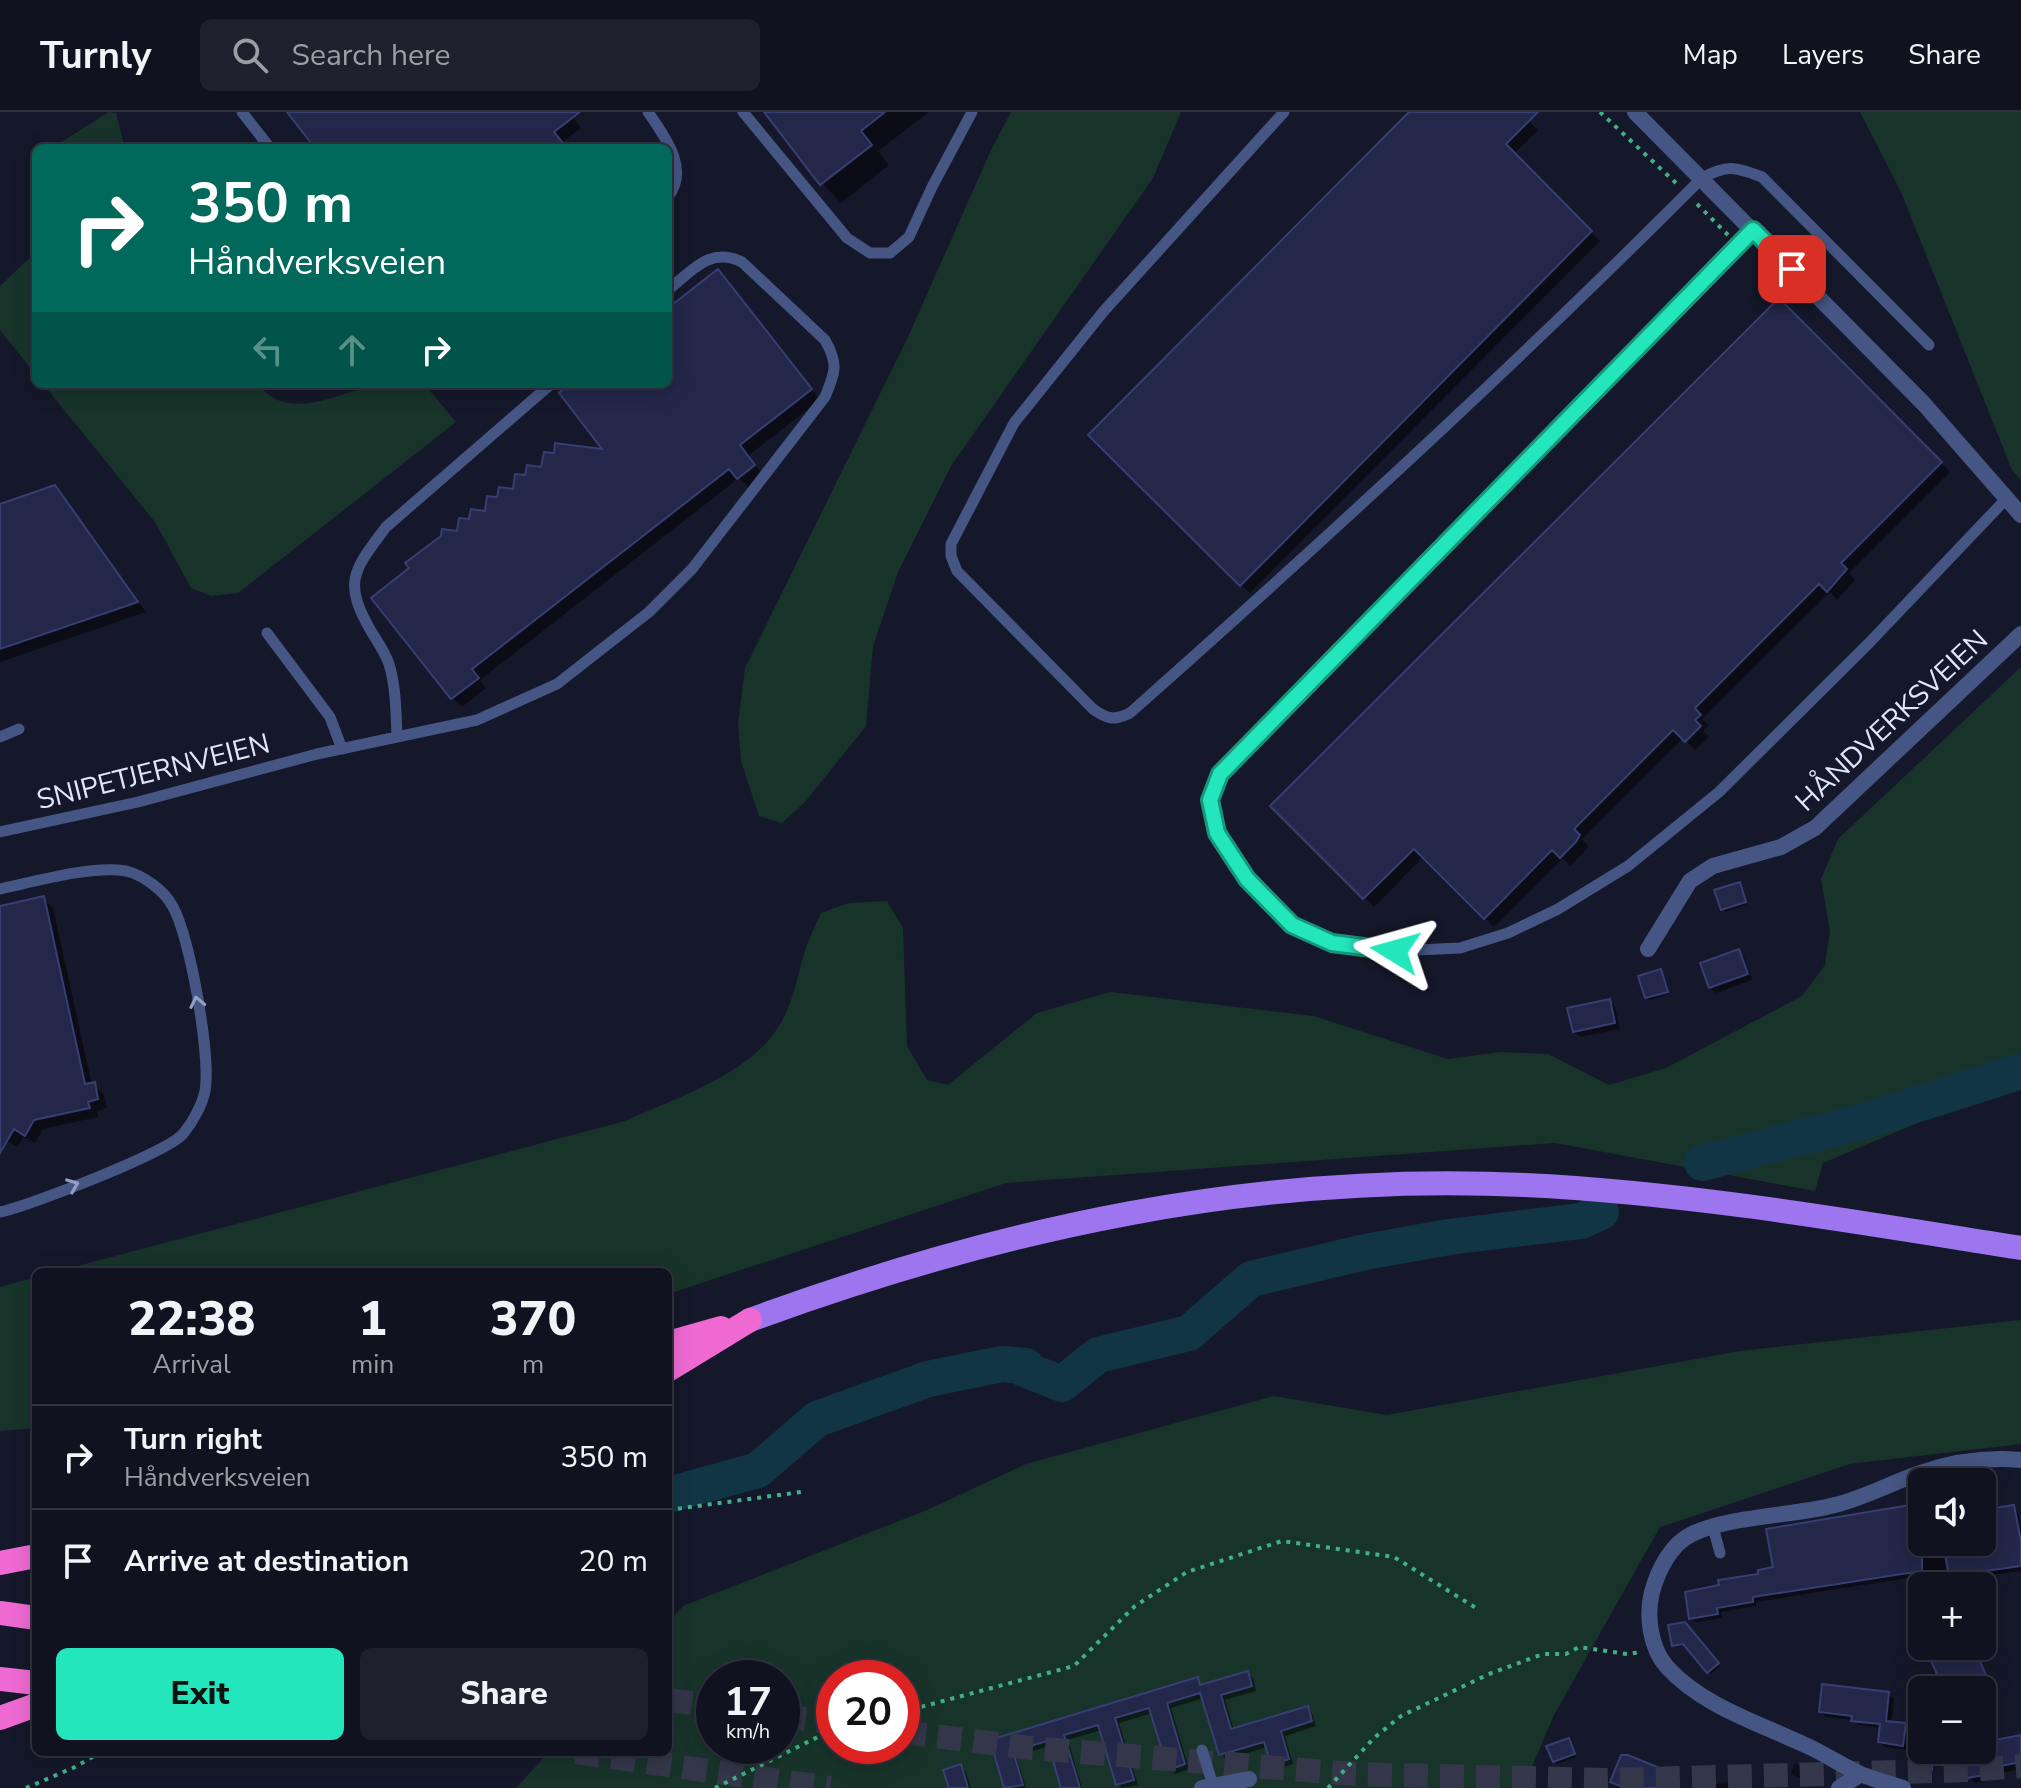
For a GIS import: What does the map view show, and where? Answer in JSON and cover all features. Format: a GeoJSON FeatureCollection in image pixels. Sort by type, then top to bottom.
{"type":"FeatureCollection","features":[{"type":"Feature","properties":{"kind":"highway"},"geometry":{"type":"LineString","coordinates":[[672,1342],[750,1320]]}},
{"type":"Feature","properties":{"kind":"highway"},"geometry":{"type":"LineString","coordinates":[[672,1368],[750,1320]]}},
{"type":"Feature","properties":{"kind":"highway"},"geometry":{"type":"LineString","coordinates":[[0,1563],[32,1557]]}},
{"type":"Feature","properties":{"kind":"highway"},"geometry":{"type":"LineString","coordinates":[[3,1613],[32,1617]]}},
{"type":"Feature","properties":{"kind":"highway"},"geometry":{"type":"LineString","coordinates":[[0,1679],[32,1683]]}},
{"type":"Feature","properties":{"kind":"highway"},"geometry":{"type":"LineString","coordinates":[[0,1718],[32,1706]]}},
{"type":"Feature","properties":{"kind":"main road"},"geometry":{"type":"LineString","coordinates":[[750,1320],[859,1281],[965,1249],[1061,1225],[1212,1199],[1333,1187],[1465,1184],[1592,1189],[1735,1205],[2021,1248]]}},
{"type":"Feature","properties":{"kind":"street"},"geometry":{"type":"LineString","coordinates":[[1635,112],[1924,404],[2021,515]]}},
{"type":"Feature","properties":{"kind":"street","name":"HÅNDVERKSVEIEN"},"geometry":{"type":"LineString","coordinates":[[1648,949],[1690,881],[1713,866],[1781,847],[1815,828],[2021,634]]}},
{"type":"Feature","properties":{"kind":"street"},"geometry":{"type":"LineString","coordinates":[[1961,1468],[1994,1457],[2021,1460]]}},
{"type":"Feature","properties":{"kind":"street"},"geometry":{"type":"LineString","coordinates":[[1903,1788],[1861,1774],[1716,1703],[1666,1666],[1656,1650],[1649,1601],[1656,1576],[1677,1544],[1692,1534],[1713,1527],[1834,1506],[1908,1484]]}},
{"type":"Feature","properties":{"kind":"street"},"geometry":{"type":"LineString","coordinates":[[1839,1788],[1861,1774]]}},
{"type":"Feature","properties":{"kind":"street"},"geometry":{"type":"LineString","coordinates":[[1207,1786],[1249,1779]]}},
{"type":"Feature","properties":{"kind":"lane"},"geometry":{"type":"LineString","coordinates":[[242,112],[267,144]]}},
{"type":"Feature","properties":{"kind":"lane"},"geometry":{"type":"LineString","coordinates":[[648,112],[667,144]]}},
{"type":"Feature","properties":{"kind":"lane"},"geometry":{"type":"LineString","coordinates":[[743,112],[847,238],[870,253],[890,253],[909,237],[972,112]]}},
{"type":"Feature","properties":{"kind":"lane"},"geometry":{"type":"LineString","coordinates":[[1284,112],[1103,312],[1014,423],[951,544],[951,556],[957,571],[1093,709],[1106,718],[1117,719],[1130,713],[1257,600],[1567,312],[1702,178],[1722,167],[1739,168],[1762,177],[1929,345]]}},
{"type":"Feature","properties":{"kind":"lane"},"geometry":{"type":"LineString","coordinates":[[672,153],[678,174],[672,192]]}},
{"type":"Feature","properties":{"kind":"lane"},"geometry":{"type":"LineString","coordinates":[[1753,230],[1220,774],[1210,800],[1217,833],[1247,879],[1292,925],[1332,943],[1395,951],[1460,948],[1508,933],[1558,909],[1628,866],[1719,792],[1869,643],[2007,498]]}},
{"type":"Feature","properties":{"kind":"lane","name":"SNIPETJERNVEIEN"},"geometry":{"type":"LineString","coordinates":[[0,832],[138,802],[317,754],[477,720],[557,684],[649,612],[692,569],[825,397],[835,373],[835,357],[825,340],[742,262],[728,255],[714,257],[672,287]]}},
{"type":"Feature","properties":{"kind":"lane"},"geometry":{"type":"LineString","coordinates":[[397,737],[388,660],[354,597],[355,574],[386,527],[546,388]]}},
{"type":"Feature","properties":{"kind":"lane"},"geometry":{"type":"LineString","coordinates":[[267,633],[330,717],[342,749]]}},
{"type":"Feature","properties":{"kind":"lane"},"geometry":{"type":"LineString","coordinates":[[0,737],[19,729]]}},
{"type":"Feature","properties":{"kind":"lane"},"geometry":{"type":"LineString","coordinates":[[0,889],[98,871],[127,871],[165,894],[175,909],[187,951],[206,1044],[205,1092],[193,1120],[181,1136],[157,1151],[0,1212]]}},
{"type":"Feature","properties":{"kind":"lane"},"geometry":{"type":"LineString","coordinates":[[1713,1527],[1720,1553]]}},
{"type":"Feature","properties":{"kind":"lane"},"geometry":{"type":"LineString","coordinates":[[1202,1750],[1207,1786]]}},
{"type":"Feature","properties":{"kind":"path"},"geometry":{"type":"LineString","coordinates":[[1600,112],[1739,245]]}},
{"type":"Feature","properties":{"kind":"path"},"geometry":{"type":"LineString","coordinates":[[672,1509],[801,1492]]}},
{"type":"Feature","properties":{"kind":"path"},"geometry":{"type":"LineString","coordinates":[[920,1707],[1074,1666],[1135,1606],[1187,1572],[1282,1541],[1394,1557],[1476,1608]]}},
{"type":"Feature","properties":{"kind":"path"},"geometry":{"type":"LineString","coordinates":[[1328,1788],[1374,1738],[1401,1716],[1489,1674],[1543,1654],[1566,1654],[1579,1647],[1627,1654],[1656,1650]]}},
{"type":"Feature","properties":{"kind":"path"},"geometry":{"type":"LineString","coordinates":[[715,1788],[816,1738]]}},
{"type":"Feature","properties":{"kind":"path"},"geometry":{"type":"LineString","coordinates":[[26,1788],[94,1756]]}},
{"type":"Feature","properties":{"kind":"green space"},"geometry":{"type":"Polygon","coordinates":[[[109,112],[116,113],[124,144],[60,144],[109,112]]]}},
{"type":"Feature","properties":{"kind":"green space"},"geometry":{"type":"Polygon","coordinates":[[[1011,112],[1181,112],[1153,178],[951,466],[898,572],[873,646],[866,726],[805,802],[782,823],[759,816],[741,761],[738,724],[745,668],[908,337],[1011,112]]]}},
{"type":"Feature","properties":{"kind":"green space"},"geometry":{"type":"Polygon","coordinates":[[[1860,112],[2021,112],[2021,480],[2012,470],[1901,192],[1860,112]]]}},
{"type":"Feature","properties":{"kind":"green space"},"geometry":{"type":"Polygon","coordinates":[[[32,256],[32,370],[0,330],[0,286],[32,256]]]}},
{"type":"Feature","properties":{"kind":"green space"},"geometry":{"type":"Polygon","coordinates":[[[46,388],[262,388],[283,402],[298,404],[329,399],[364,388],[427,388],[456,422],[238,593],[211,596],[191,588],[155,522],[46,388]]]}},
{"type":"Feature","properties":{"kind":"green space"},"geometry":{"type":"Polygon","coordinates":[[[2021,667],[2021,1079],[1823,1163],[1815,1191],[1555,1143],[1006,1183],[672,1293],[672,1268],[70,1268],[625,1121],[686,1095],[728,1073],[764,1046],[787,1010],[806,948],[821,913],[849,903],[887,901],[903,928],[907,1046],[927,1080],[948,1085],[1037,1013],[1110,992],[1313,1016],[1448,1059],[1501,1052],[1548,1054],[1609,1085],[1666,1068],[1802,996],[1825,965],[1830,931],[1821,879],[1838,839],[2021,667]]]}},
{"type":"Feature","properties":{"kind":"green space"},"geometry":{"type":"Polygon","coordinates":[[[32,1278],[32,1428],[0,1431],[0,1287],[32,1278]]]}},
{"type":"Feature","properties":{"kind":"green space"},"geometry":{"type":"Polygon","coordinates":[[[2021,1320],[2021,1444],[1849,1464],[1660,1527],[1554,1715],[1525,1783],[1519,1788],[516,1788],[545,1756],[672,1756],[672,1618],[683,1606],[927,1510],[1026,1464],[1274,1396],[1387,1415],[1740,1351],[2021,1320]]]}},
{"type":"Feature","properties":{"kind":"building"},"geometry":{"type":"Polygon","coordinates":[[[287,112],[580,112],[554,132],[564,144],[312,144],[287,112]]]}},
{"type":"Feature","properties":{"kind":"building"},"geometry":{"type":"Polygon","coordinates":[[[764,112],[885,112],[861,131],[872,145],[820,185],[764,112]]]}},
{"type":"Feature","properties":{"kind":"building"},"geometry":{"type":"Polygon","coordinates":[[[1409,112],[1538,112],[1506,144],[1592,231],[1240,586],[1088,435],[1409,112]]]}},
{"type":"Feature","properties":{"kind":"building"},"geometry":{"type":"Polygon","coordinates":[[[718,269],[812,389],[740,445],[755,465],[737,479],[729,469],[472,669],[479,678],[451,699],[371,598],[409,568],[405,563],[441,536],[442,529],[457,531],[459,518],[469,519],[471,509],[485,511],[487,496],[497,497],[499,487],[513,489],[515,474],[525,475],[527,465],[541,467],[544,452],[554,453],[555,443],[602,449],[559,393],[565,388],[672,388],[672,305],[718,269]]]}},
{"type":"Feature","properties":{"kind":"building"},"geometry":{"type":"Polygon","coordinates":[[[1779,298],[1942,462],[1841,563],[1847,569],[1827,592],[1819,584],[1695,708],[1701,715],[1695,720],[1701,726],[1685,742],[1673,730],[1574,829],[1580,835],[1560,858],[1552,850],[1484,919],[1414,849],[1363,899],[1270,806],[1779,298]]]}},
{"type":"Feature","properties":{"kind":"building"},"geometry":{"type":"Polygon","coordinates":[[[55,485],[138,602],[0,649],[0,504],[55,485]]]}},
{"type":"Feature","properties":{"kind":"building"},"geometry":{"type":"Polygon","coordinates":[[[1740,882],[1746,902],[1721,910],[1714,890],[1740,882]]]}},
{"type":"Feature","properties":{"kind":"building"},"geometry":{"type":"Polygon","coordinates":[[[44,896],[85,1084],[95,1082],[98,1099],[88,1102],[90,1108],[34,1120],[25,1136],[14,1129],[0,1153],[0,906],[44,896]]]}},
{"type":"Feature","properties":{"kind":"building"},"geometry":{"type":"Polygon","coordinates":[[[1739,949],[1748,974],[1709,988],[1700,963],[1739,949]]]}},
{"type":"Feature","properties":{"kind":"building"},"geometry":{"type":"Polygon","coordinates":[[[1661,969],[1668,992],[1645,998],[1638,976],[1661,969]]]}},
{"type":"Feature","properties":{"kind":"building"},"geometry":{"type":"Polygon","coordinates":[[[1610,999],[1615,1023],[1573,1032],[1567,1008],[1610,999]]]}},
{"type":"Feature","properties":{"kind":"building"},"geometry":{"type":"Polygon","coordinates":[[[1908,1505],[1908,1556],[1922,1556],[1922,1571],[1753,1597],[1753,1602],[1717,1608],[1718,1614],[1689,1619],[1685,1592],[1719,1585],[1718,1580],[1758,1574],[1758,1570],[1773,1567],[1766,1529],[1908,1505]]]}},
{"type":"Feature","properties":{"kind":"building"},"geometry":{"type":"Polygon","coordinates":[[[2014,1505],[2021,1541],[2021,1566],[1978,1572],[1948,1572],[1945,1556],[1996,1556],[1996,1508],[2014,1505]]]}},
{"type":"Feature","properties":{"kind":"building"},"geometry":{"type":"Polygon","coordinates":[[[1685,1622],[1719,1663],[1707,1673],[1683,1644],[1672,1646],[1668,1625],[1685,1622]]]}},
{"type":"Feature","properties":{"kind":"building"},"geometry":{"type":"Polygon","coordinates":[[[1979,1660],[1987,1676],[1932,1676],[1937,1674],[1931,1661],[1979,1660]]]}},
{"type":"Feature","properties":{"kind":"building"},"geometry":{"type":"Polygon","coordinates":[[[1248,1671],[1252,1686],[1221,1695],[1231,1729],[1308,1706],[1312,1721],[1281,1731],[1289,1759],[1271,1765],[1264,1742],[1219,1755],[1200,1693],[1167,1703],[1185,1764],[1168,1770],[1149,1708],[1115,1718],[1134,1780],[1116,1785],[1098,1725],[1064,1735],[1080,1788],[1061,1788],[1047,1741],[1013,1751],[1023,1785],[1004,1788],[990,1740],[1198,1677],[1200,1685],[1248,1671]]]}},
{"type":"Feature","properties":{"kind":"building"},"geometry":{"type":"Polygon","coordinates":[[[1822,1684],[1889,1692],[1886,1721],[1906,1723],[1903,1746],[1878,1742],[1880,1724],[1851,1721],[1852,1716],[1819,1712],[1822,1684]]]}},
{"type":"Feature","properties":{"kind":"building"},"geometry":{"type":"Polygon","coordinates":[[[2021,1735],[2021,1762],[1990,1768],[1991,1774],[1967,1778],[1965,1764],[1996,1764],[1996,1740],[2021,1735]]]}},
{"type":"Feature","properties":{"kind":"building"},"geometry":{"type":"Polygon","coordinates":[[[1569,1738],[1575,1754],[1553,1762],[1546,1746],[1569,1738]]]}},
{"type":"Feature","properties":{"kind":"building"},"geometry":{"type":"Polygon","coordinates":[[[1621,1755],[1672,1773],[1666,1788],[1625,1788],[1610,1782],[1621,1755]]]}},
{"type":"Feature","properties":{"kind":"building"},"geometry":{"type":"Polygon","coordinates":[[[961,1764],[968,1788],[949,1788],[943,1770],[961,1764]]]}},
{"type":"Feature","properties":{"kind":"building"},"geometry":{"type":"Polygon","coordinates":[[[1912,1764],[1933,1764],[1932,1770],[1912,1767],[1912,1764]]]}},
{"type":"Feature","properties":{"kind":"waterway"},"geometry":{"type":"LineString","coordinates":[[1702,1163],[1865,1121],[2021,1071]]}},
{"type":"Feature","properties":{"kind":"waterway"},"geometry":{"type":"LineString","coordinates":[[672,1494],[758,1470],[817,1419],[928,1379],[1002,1364],[1026,1366],[1024,1369],[1062,1384],[1098,1355],[1189,1333],[1251,1279],[1365,1252],[1449,1237],[1581,1221],[1601,1212]]}},
{"type":"Feature","properties":{"kind":"tunnel"},"geometry":{"type":"LineString","coordinates":[[672,1701],[696,1704]]}},
{"type":"Feature","properties":{"kind":"tunnel"},"geometry":{"type":"LineString","coordinates":[[800,1718],[816,1721]]}},
{"type":"Feature","properties":{"kind":"tunnel"},"geometry":{"type":"LineString","coordinates":[[920,1734],[1031,1748],[1354,1774],[1606,1780],[2021,1766]]}},
{"type":"Feature","properties":{"kind":"tunnel"},"geometry":{"type":"LineString","coordinates":[[604,1756],[830,1788]]}},
{"type":"Feature","properties":{"kind":"route"},"geometry":{"type":"LineString","coordinates":[[1395,951],[1332,943],[1292,925],[1247,879],[1217,833],[1210,800],[1220,774],[1753,230],[1792,269]]}}]}
